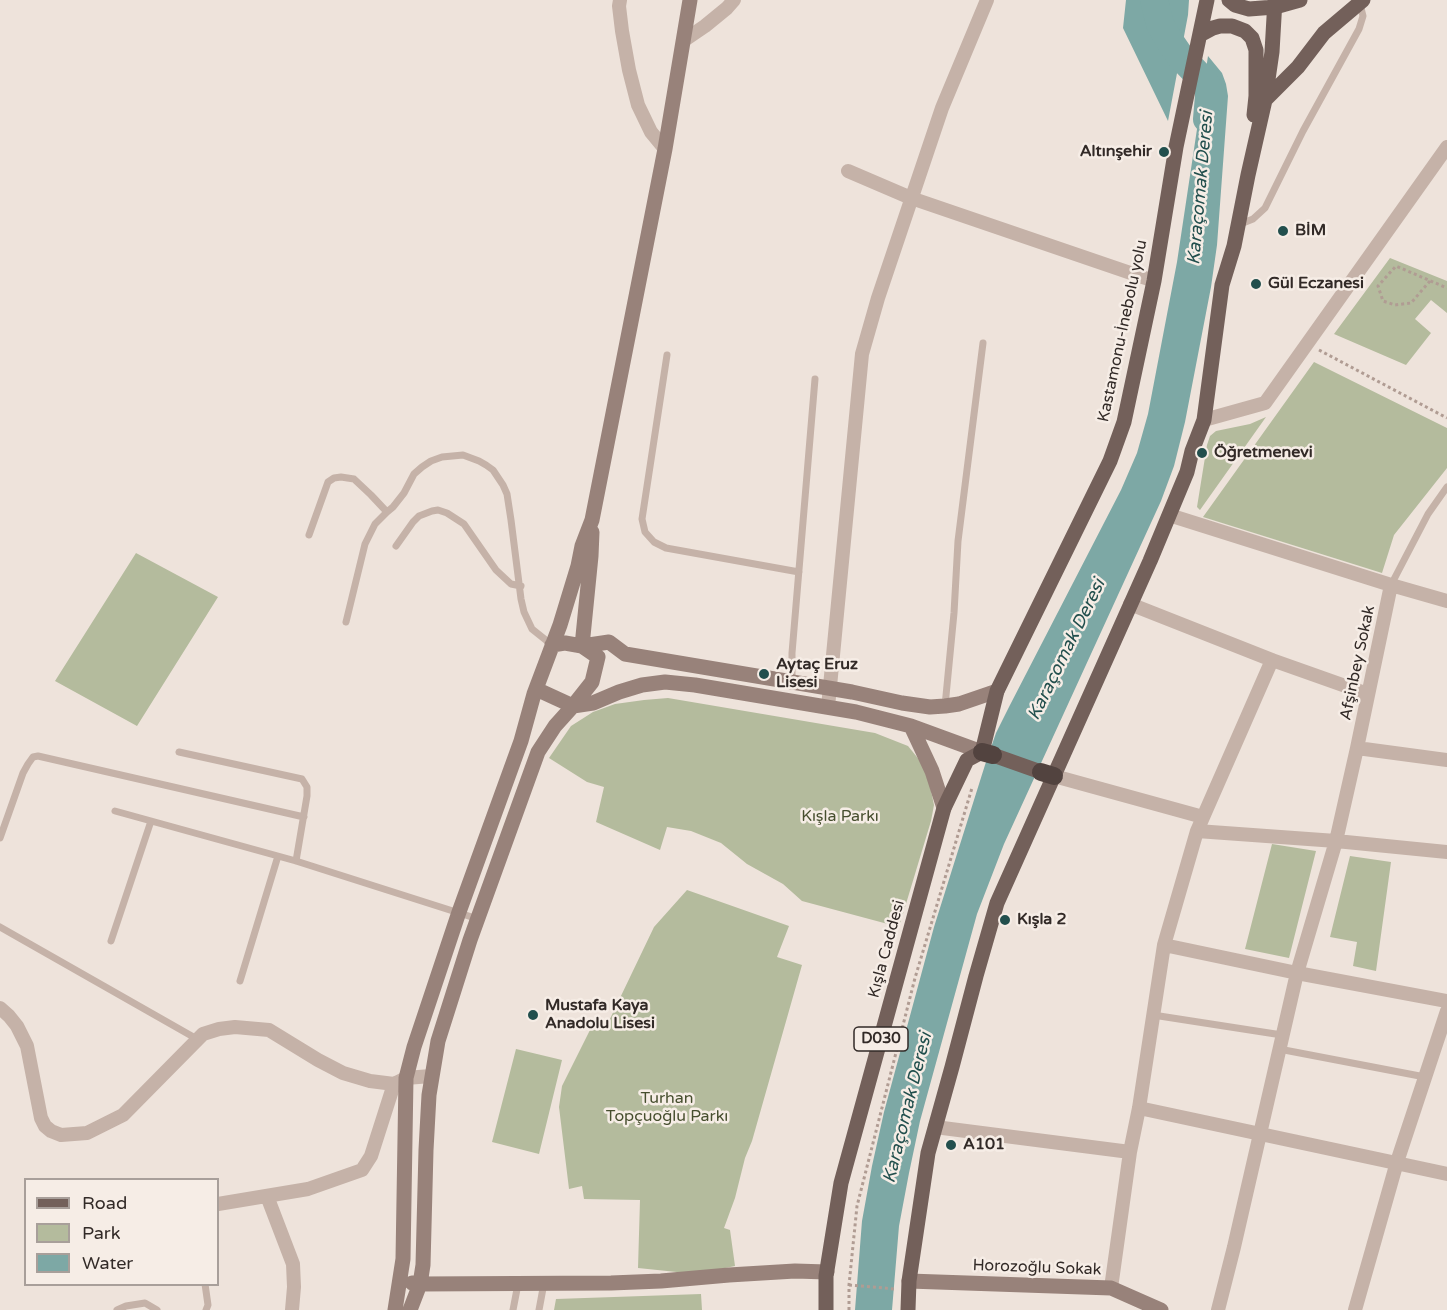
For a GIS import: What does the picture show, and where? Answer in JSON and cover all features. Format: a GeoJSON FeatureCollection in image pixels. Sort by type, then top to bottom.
{"type":"FeatureCollection","features":[{"type":"Feature","properties":{"kind":"main road"},"geometry":{"type":"LineString","coordinates":[[395,1310],[403,1258],[400,1081],[521,741],[536,689],[560,625],[592,519],[665,149],[690,0]]}},
{"type":"Feature","properties":{"kind":"main road","name":"Kastamonu-İnebolu yolu"},"geometry":{"type":"LineString","coordinates":[[988,754],[997,690],[1110,461],[1124,422],[1154,281],[1176,147],[1207,0]]}},
{"type":"Feature","properties":{"kind":"main road"},"geometry":{"type":"LineString","coordinates":[[1229,0],[1235,5],[1249,9],[1300,0]]}},
{"type":"Feature","properties":{"kind":"main road"},"geometry":{"type":"LineString","coordinates":[[1266,100],[1298,67],[1324,33],[1361,1]]}},
{"type":"Feature","properties":{"kind":"main road"},"geometry":{"type":"LineString","coordinates":[[908,1310],[905,1285],[928,1153],[997,903],[1048,774],[1130,604],[1169,515],[1187,472],[1204,420],[1222,285],[1234,246],[1266,100],[1275,4]]}},
{"type":"Feature","properties":{"kind":"main road"},"geometry":{"type":"LineString","coordinates":[[1200,35],[1220,26],[1232,26],[1245,31],[1252,38],[1256,50],[1256,96],[1248,175]]}},
{"type":"Feature","properties":{"kind":"main road"},"geometry":{"type":"LineString","coordinates":[[582,646],[591,556],[592,519]]}},
{"type":"Feature","properties":{"kind":"main road"},"geometry":{"type":"LineString","coordinates":[[552,645],[565,643],[582,646],[609,642],[625,654],[930,707],[959,704],[997,690]]}},
{"type":"Feature","properties":{"kind":"main road"},"geometry":{"type":"LineString","coordinates":[[410,1310],[420,1284],[423,1264],[429,1095],[438,1041],[537,752],[555,726],[592,682],[598,657],[582,646]]}},
{"type":"Feature","properties":{"kind":"main road"},"geometry":{"type":"LineString","coordinates":[[536,689],[573,706],[592,703],[642,685],[665,682],[828,707],[911,726],[1048,774]]}},
{"type":"Feature","properties":{"kind":"main road"},"geometry":{"type":"LineString","coordinates":[[911,726],[932,771],[944,808]]}},
{"type":"Feature","properties":{"kind":"main road","name":"Kışla Caddesi"},"geometry":{"type":"LineString","coordinates":[[826,1310],[827,1272],[841,1184],[944,808],[968,760],[988,754]]}},
{"type":"Feature","properties":{"kind":"main road"},"geometry":{"type":"LineString","coordinates":[[400,1282],[518,1284],[631,1282],[795,1271],[827,1272]]}},
{"type":"Feature","properties":{"kind":"main road","name":"Horozoğlu Sokak"},"geometry":{"type":"LineString","coordinates":[[905,1285],[1110,1288],[1161,1310]]}},
{"type":"Feature","properties":{"kind":"street"},"geometry":{"type":"LineString","coordinates":[[620,0],[628,70],[639,105],[651,132],[665,149]]}},
{"type":"Feature","properties":{"kind":"street"},"geometry":{"type":"LineString","coordinates":[[683,41],[727,8],[734,0]]}},
{"type":"Feature","properties":{"kind":"street"},"geometry":{"type":"LineString","coordinates":[[828,707],[862,354],[878,298],[942,108],[987,0]]}},
{"type":"Feature","properties":{"kind":"street"},"geometry":{"type":"LineString","coordinates":[[1204,420],[1265,403],[1447,147]]}},
{"type":"Feature","properties":{"kind":"street"},"geometry":{"type":"LineString","coordinates":[[848,171],[912,198],[1154,281]]}},
{"type":"Feature","properties":{"kind":"street"},"geometry":{"type":"LineString","coordinates":[[1169,515],[1447,601]]}},
{"type":"Feature","properties":{"kind":"street","name":"Afşinbey Sokak"},"geometry":{"type":"LineString","coordinates":[[1218,1310],[1297,973],[1336,841],[1391,585]]}},
{"type":"Feature","properties":{"kind":"street"},"geometry":{"type":"LineString","coordinates":[[1130,604],[1272,660],[1368,694]]}},
{"type":"Feature","properties":{"kind":"street"},"geometry":{"type":"LineString","coordinates":[[1110,1288],[1164,945],[1197,831],[1272,660]]}},
{"type":"Feature","properties":{"kind":"street"},"geometry":{"type":"LineString","coordinates":[[1357,748],[1447,760]]}},
{"type":"Feature","properties":{"kind":"street"},"geometry":{"type":"LineString","coordinates":[[1048,774],[1203,817]]}},
{"type":"Feature","properties":{"kind":"street"},"geometry":{"type":"LineString","coordinates":[[1197,831],[1447,852]]}},
{"type":"Feature","properties":{"kind":"street"},"geometry":{"type":"LineString","coordinates":[[1164,945],[1447,1001]]}},
{"type":"Feature","properties":{"kind":"street"},"geometry":{"type":"LineString","coordinates":[[0,1008],[17,1026],[27,1046],[41,1118],[45,1126],[61,1135],[87,1133],[123,1115],[203,1034],[219,1029],[269,1030],[343,1073],[370,1081],[400,1081],[431,1076]]}},
{"type":"Feature","properties":{"kind":"street"},"geometry":{"type":"LineString","coordinates":[[1354,1310],[1397,1162],[1447,1011]]}},
{"type":"Feature","properties":{"kind":"street"},"geometry":{"type":"LineString","coordinates":[[219,1204],[308,1189],[362,1170],[371,1156],[400,1081]]}},
{"type":"Feature","properties":{"kind":"street"},"geometry":{"type":"LineString","coordinates":[[1139,1108],[1447,1174]]}},
{"type":"Feature","properties":{"kind":"street"},"geometry":{"type":"LineString","coordinates":[[935,1126],[1130,1152]]}},
{"type":"Feature","properties":{"kind":"street"},"geometry":{"type":"LineString","coordinates":[[267,1196],[293,1264],[292,1310]]}},
{"type":"Feature","properties":{"kind":"lane"},"geometry":{"type":"LineString","coordinates":[[1238,225],[1253,219],[1264,208],[1303,130],[1359,29],[1363,16],[1361,1]]}},
{"type":"Feature","properties":{"kind":"lane"},"geometry":{"type":"LineString","coordinates":[[945,706],[958,541],[983,343]]}},
{"type":"Feature","properties":{"kind":"lane"},"geometry":{"type":"LineString","coordinates":[[668,355],[642,519],[648,538],[666,548],[799,572]]}},
{"type":"Feature","properties":{"kind":"lane"},"geometry":{"type":"LineString","coordinates":[[792,683],[792,653],[815,379]]}},
{"type":"Feature","properties":{"kind":"lane"},"geometry":{"type":"LineString","coordinates":[[346,622],[365,544],[375,524],[399,500],[414,474],[431,461],[452,455],[463,455],[479,460],[493,470],[507,494],[524,612],[532,629],[552,645]]}},
{"type":"Feature","properties":{"kind":"lane"},"geometry":{"type":"LineString","coordinates":[[309,535],[328,482],[334,478],[354,479],[387,512]]}},
{"type":"Feature","properties":{"kind":"lane"},"geometry":{"type":"LineString","coordinates":[[1391,585],[1428,514],[1447,487]]}},
{"type":"Feature","properties":{"kind":"lane"},"geometry":{"type":"LineString","coordinates":[[396,546],[419,516],[438,510],[464,524],[496,570],[510,584],[521,586]]}},
{"type":"Feature","properties":{"kind":"lane"},"geometry":{"type":"LineString","coordinates":[[179,752],[303,779],[307,787],[296,861]]}},
{"type":"Feature","properties":{"kind":"lane"},"geometry":{"type":"LineString","coordinates":[[0,838],[23,773],[33,757],[38,756],[304,817]]}},
{"type":"Feature","properties":{"kind":"lane"},"geometry":{"type":"LineString","coordinates":[[115,811],[296,861],[478,919]]}},
{"type":"Feature","properties":{"kind":"lane"},"geometry":{"type":"LineString","coordinates":[[111,941],[151,821]]}},
{"type":"Feature","properties":{"kind":"lane"},"geometry":{"type":"LineString","coordinates":[[240,981],[278,856]]}},
{"type":"Feature","properties":{"kind":"lane"},"geometry":{"type":"LineString","coordinates":[[0,927],[197,1040]]}},
{"type":"Feature","properties":{"kind":"lane"},"geometry":{"type":"LineString","coordinates":[[1153,1015],[1281,1042],[1425,1077]]}},
{"type":"Feature","properties":{"kind":"lane"},"geometry":{"type":"LineString","coordinates":[[539,1310],[544,1283]]}},
{"type":"Feature","properties":{"kind":"lane"},"geometry":{"type":"LineString","coordinates":[[513,1310],[518,1284]]}},
{"type":"Feature","properties":{"kind":"lane"},"geometry":{"type":"LineString","coordinates":[[206,1286],[208,1305],[206,1310]]}},
{"type":"Feature","properties":{"kind":"lane"},"geometry":{"type":"LineString","coordinates":[[117,1310],[145,1303],[157,1310]]}},
{"type":"Feature","properties":{"kind":"path"},"geometry":{"type":"LineString","coordinates":[[1430,281],[1412,303],[1395,305],[1383,301],[1378,286],[1396,266],[1447,288]]}},
{"type":"Feature","properties":{"kind":"path"},"geometry":{"type":"LineString","coordinates":[[1307,344],[1447,418]]}},
{"type":"Feature","properties":{"kind":"path"},"geometry":{"type":"LineString","coordinates":[[849,1310],[849,1285],[857,1206],[915,978],[973,785]]}},
{"type":"Feature","properties":{"kind":"path"},"geometry":{"type":"LineString","coordinates":[[849,1285],[905,1285]]}},
{"type":"Feature","properties":{"kind":"green space"},"geometry":{"type":"Polygon","coordinates":[[[1390,258],[1447,281],[1447,313],[1431,300],[1415,319],[1431,333],[1406,365],[1334,334],[1390,258]]]}},
{"type":"Feature","properties":{"kind":"green space"},"geometry":{"type":"Polygon","coordinates":[[[1314,362],[1447,428],[1447,468],[1394,535],[1382,573],[1203,517],[1314,362]]]}},
{"type":"Feature","properties":{"kind":"green space"},"geometry":{"type":"Polygon","coordinates":[[[1266,417],[1200,510],[1197,507],[1210,436],[1216,431],[1250,424],[1266,417]]]}},
{"type":"Feature","properties":{"kind":"green space"},"geometry":{"type":"Polygon","coordinates":[[[136,553],[218,597],[137,726],[55,681],[136,553]]]}},
{"type":"Feature","properties":{"kind":"green space","name":"Kışla Parkı"},"geometry":{"type":"Polygon","coordinates":[[[668,698],[875,733],[908,746],[921,762],[929,781],[934,805],[899,927],[802,901],[783,884],[747,864],[721,843],[691,831],[667,827],[660,850],[596,822],[604,787],[587,782],[549,758],[571,726],[593,712],[615,704],[668,698]]]}},
{"type":"Feature","properties":{"kind":"green space"},"geometry":{"type":"Polygon","coordinates":[[[1272,844],[1316,851],[1289,958],[1245,949],[1272,844]]]}},
{"type":"Feature","properties":{"kind":"green space"},"geometry":{"type":"Polygon","coordinates":[[[1350,856],[1391,862],[1376,971],[1353,966],[1357,942],[1330,937],[1350,856]]]}},
{"type":"Feature","properties":{"kind":"green space","name":"Turhan Topçuoğlu Parkı"},"geometry":{"type":"Polygon","coordinates":[[[687,890],[789,926],[777,957],[802,965],[752,1141],[724,1228],[730,1230],[735,1266],[696,1274],[638,1268],[640,1200],[584,1199],[582,1186],[569,1189],[559,1107],[562,1086],[596,1018],[608,1023],[654,927],[687,890]]]}},
{"type":"Feature","properties":{"kind":"green space"},"geometry":{"type":"Polygon","coordinates":[[[516,1049],[562,1060],[539,1154],[492,1142],[516,1049]]]}},
{"type":"Feature","properties":{"kind":"green space"},"geometry":{"type":"Polygon","coordinates":[[[701,1294],[702,1310],[554,1310],[556,1299],[701,1294]]]}},
{"type":"Feature","properties":{"kind":"water"},"geometry":{"type":"Polygon","coordinates":[[[1126,0],[1189,0],[1168,121],[1123,28],[1126,0]]]}},
{"type":"Feature","properties":{"kind":"water"},"geometry":{"type":"Polygon","coordinates":[[[1208,56],[1222,73],[1228,96],[1217,245],[1185,422],[1174,466],[1161,501],[1004,844],[977,914],[920,1121],[899,1226],[892,1310],[855,1310],[862,1221],[884,1112],[934,927],[985,765],[996,733],[1121,490],[1137,453],[1148,414],[1177,262],[1208,56]]]}},
{"type":"Feature","properties":{"kind":"waterway","name":"Karaçomak Deresi"},"geometry":{"type":"LineString","coordinates":[[1154,0],[1160,24],[1169,40],[1208,88],[1207,119]]}},
{"type":"Feature","properties":{"kind":"place","name":"Altınşehir"},"geometry":{"type":"Point","coordinates":[1164,152]}},
{"type":"Feature","properties":{"kind":"place","name":"BİM"},"geometry":{"type":"Point","coordinates":[1283,231]}},
{"type":"Feature","properties":{"kind":"place","name":"Gül Eczanesi"},"geometry":{"type":"Point","coordinates":[1256,284]}},
{"type":"Feature","properties":{"kind":"place","name":"Öğretmenevi"},"geometry":{"type":"Point","coordinates":[1202,453]}},
{"type":"Feature","properties":{"kind":"place","name":"Aytaç Eruz Lisesi"},"geometry":{"type":"Point","coordinates":[764,674]}},
{"type":"Feature","properties":{"kind":"place","name":"Kışla 2"},"geometry":{"type":"Point","coordinates":[1005,920]}},
{"type":"Feature","properties":{"kind":"place","name":"Mustafa Kaya Anadolu Lisesi"},"geometry":{"type":"Point","coordinates":[533,1015]}},
{"type":"Feature","properties":{"kind":"place","name":"A101"},"geometry":{"type":"Point","coordinates":[951,1145]}}]}
